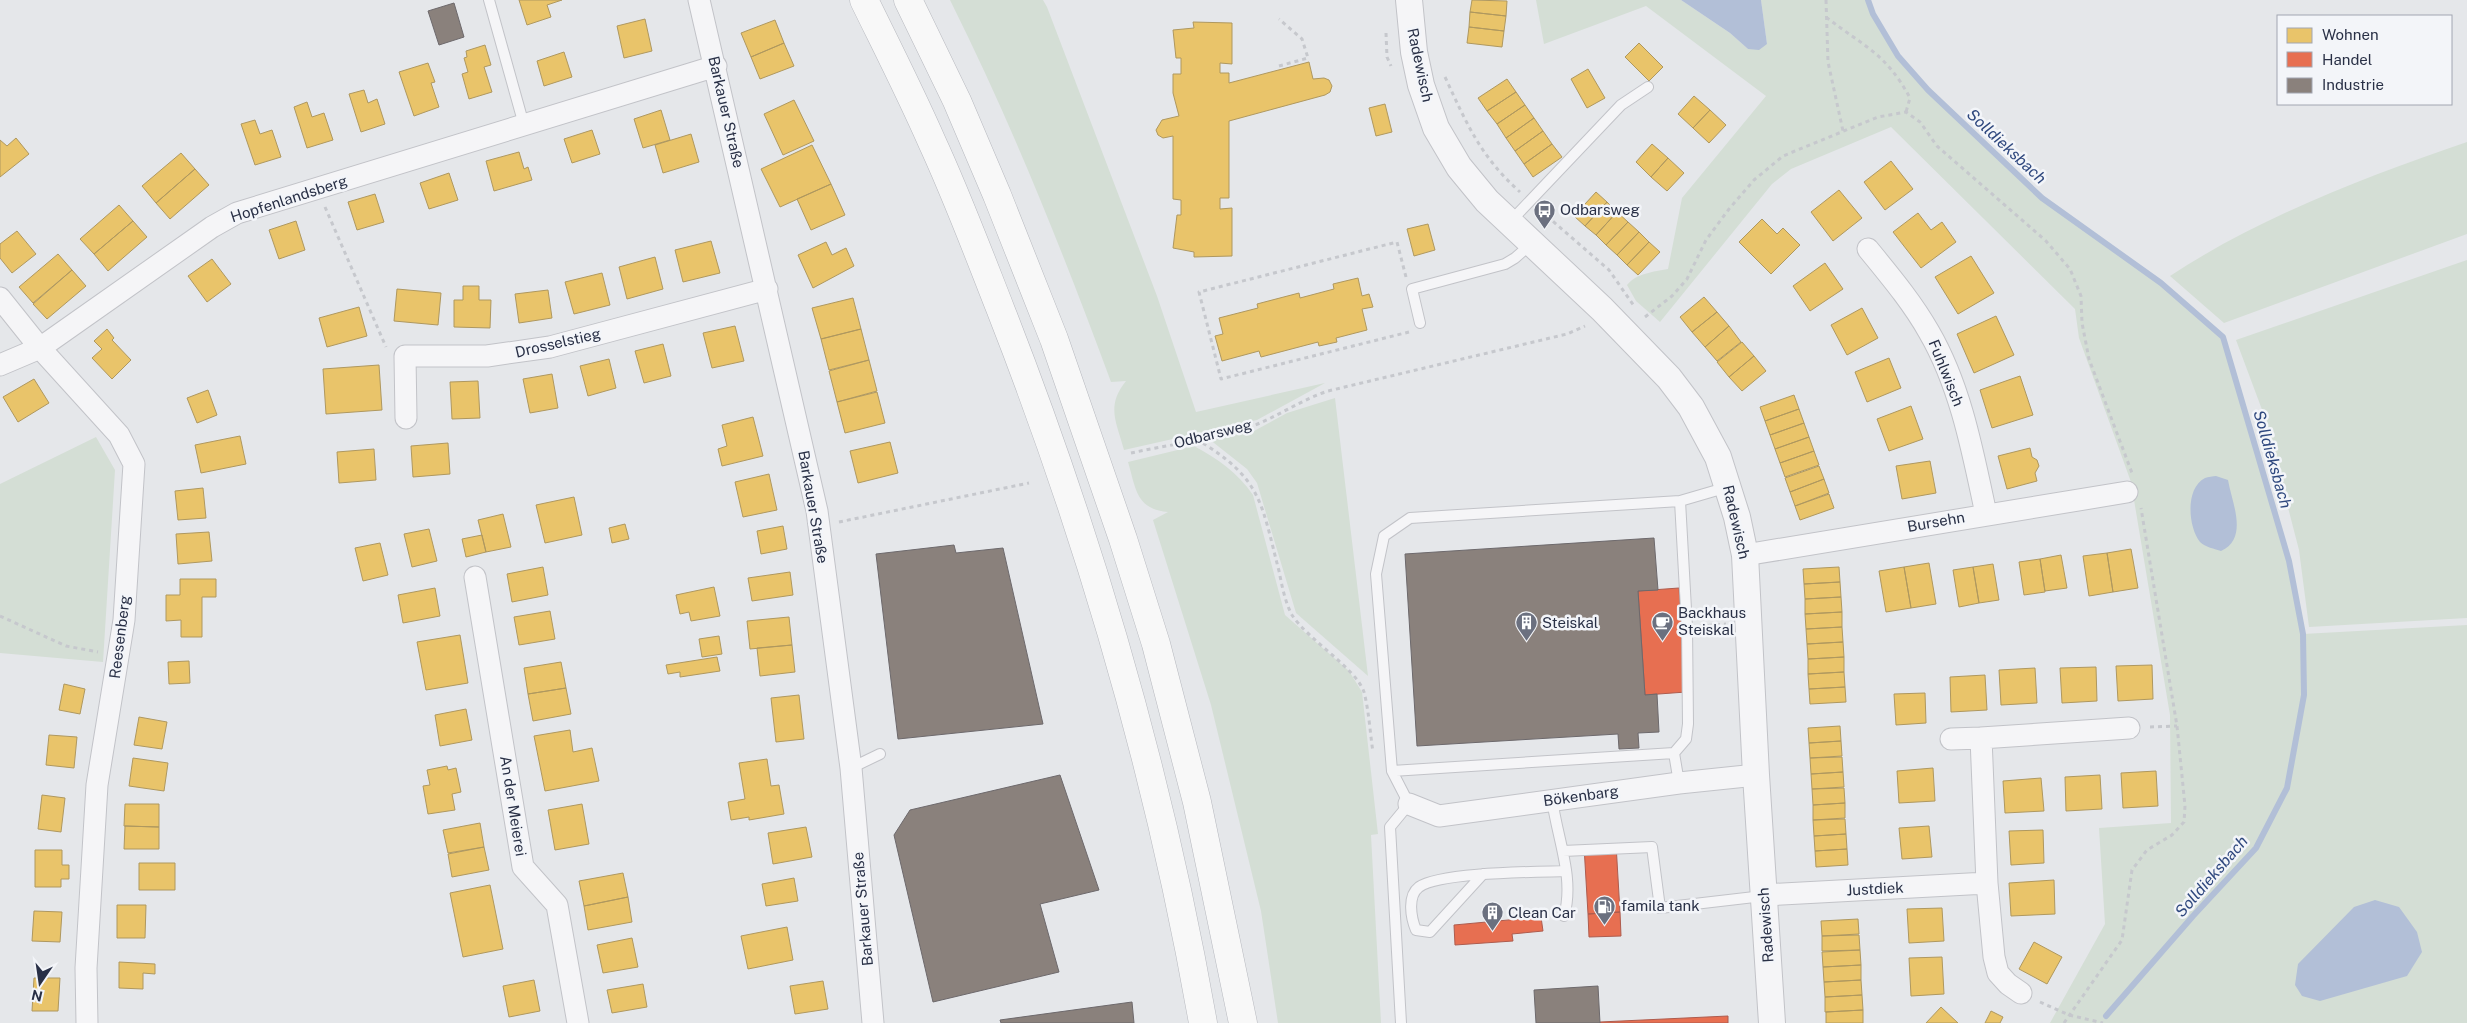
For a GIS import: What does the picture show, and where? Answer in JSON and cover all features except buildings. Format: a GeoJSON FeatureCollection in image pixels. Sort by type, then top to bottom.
{"type":"FeatureCollection","features":[{"type":"Feature","properties":{"kind":"highway"},"geometry":{"type":"LineString","coordinates":[[864,0],[933,143],[1014,343],[1059,464],[1122,664],[1156,793],[1203,1023]]}},
{"type":"Feature","properties":{"kind":"highway"},"geometry":{"type":"LineString","coordinates":[[908,0],[956,100],[998,195],[1054,339],[1123,539],[1156,644],[1197,802],[1243,1023]]}},
{"type":"Feature","properties":{"kind":"street","name":"Barkauer Straße"},"geometry":{"type":"LineString","coordinates":[[699,0],[767,289],[819,526],[851,768],[873,1023]]}},
{"type":"Feature","properties":{"kind":"street","name":"Radewisch"},"geometry":{"type":"LineString","coordinates":[[1409,0],[1413,44],[1421,86],[1436,128],[1459,167],[1487,202],[1602,309],[1669,378],[1691,407],[1711,442],[1728,487],[1740,527],[1745,555],[1756,775],[1772,1023]]}},
{"type":"Feature","properties":{"kind":"street","name":"Hopfenlandsberg"},"geometry":{"type":"LineString","coordinates":[[0,365],[40,348],[212,227],[237,213],[716,66]]}},
{"type":"Feature","properties":{"kind":"street","name":"Fuhlwisch"},"geometry":{"type":"LineString","coordinates":[[1868,249],[1902,290],[1930,333],[1952,383],[1968,432],[1986,514]]}},
{"type":"Feature","properties":{"kind":"street","name":"Drosselstieg"},"geometry":{"type":"LineString","coordinates":[[406,418],[405,356],[487,356],[550,347],[767,289]]}},
{"type":"Feature","properties":{"kind":"street","name":"Reesenberg"},"geometry":{"type":"LineString","coordinates":[[0,298],[40,348],[118,436],[134,464],[124,620],[97,785],[86,968],[87,1023]]}},
{"type":"Feature","properties":{"kind":"street","name":"Bursehn"},"geometry":{"type":"LineString","coordinates":[[1745,555],[2134,491]]}},
{"type":"Feature","properties":{"kind":"street","name":"An der Meierei"},"geometry":{"type":"LineString","coordinates":[[475,577],[523,867],[557,905],[578,1023]]}},
{"type":"Feature","properties":{"kind":"street"},"geometry":{"type":"LineString","coordinates":[[1951,740],[2129,728]]}},
{"type":"Feature","properties":{"kind":"street"},"geometry":{"type":"LineString","coordinates":[[1982,738],[1987,883],[1994,957],[1998,974],[2008,984],[2021,992]]}},
{"type":"Feature","properties":{"kind":"street","name":"Bökenbarg"},"geometry":{"type":"LineString","coordinates":[[1409,804],[1438,816],[1679,783],[1756,775]]}},
{"type":"Feature","properties":{"kind":"street","name":"Justdiek"},"geometry":{"type":"LineString","coordinates":[[1764,895],[1987,883]]}},
{"type":"Feature","properties":{"kind":"lane"},"geometry":{"type":"LineString","coordinates":[[489,0],[524,125]]}},
{"type":"Feature","properties":{"kind":"lane"},"geometry":{"type":"LineString","coordinates":[[1509,224],[1621,105],[1648,87]]}},
{"type":"Feature","properties":{"kind":"lane"},"geometry":{"type":"LineString","coordinates":[[1420,323],[1412,289],[1505,264],[1531,244]]}},
{"type":"Feature","properties":{"kind":"lane"},"geometry":{"type":"LineString","coordinates":[[1401,1023],[1390,827],[1409,804],[1392,771],[1376,574],[1384,536],[1410,518],[1680,501],[1728,487]]}},
{"type":"Feature","properties":{"kind":"lane"},"geometry":{"type":"LineString","coordinates":[[1392,771],[1674,752],[1686,739],[1688,724],[1687,627],[1680,501]]}},
{"type":"Feature","properties":{"kind":"lane"},"geometry":{"type":"LineString","coordinates":[[1674,752],[1679,783]]}},
{"type":"Feature","properties":{"kind":"lane"},"geometry":{"type":"LineString","coordinates":[[851,768],[880,754]]}},
{"type":"Feature","properties":{"kind":"lane"},"geometry":{"type":"LineString","coordinates":[[1552,800],[1555,825],[1563,851],[1566,871],[1567,906],[1564,916]]}},
{"type":"Feature","properties":{"kind":"lane"},"geometry":{"type":"LineString","coordinates":[[1563,851],[1652,847],[1660,908],[1764,895]]}},
{"type":"Feature","properties":{"kind":"lane"},"geometry":{"type":"LineString","coordinates":[[1483,874],[1430,932],[1416,930],[1412,920],[1411,898],[1418,888],[1431,882],[1483,874],[1566,871]]}},
{"type":"Feature","properties":{"kind":"path"},"geometry":{"type":"LineString","coordinates":[[1826,0],[1828,62],[1843,131]]}},
{"type":"Feature","properties":{"kind":"path"},"geometry":{"type":"LineString","coordinates":[[1826,17],[1882,58],[1901,82],[1910,98],[1906,112]]}},
{"type":"Feature","properties":{"kind":"path"},"geometry":{"type":"LineString","coordinates":[[1279,19],[1302,40],[1308,58],[1279,66]]}},
{"type":"Feature","properties":{"kind":"path"},"geometry":{"type":"LineString","coordinates":[[1645,317],[1672,296],[1687,279],[1706,240],[1754,180],[1783,156],[1878,117],[1906,112],[1920,122],[1937,146],[2046,240],[2070,269],[2081,296],[2082,323],[2089,359],[2134,491],[2177,726],[2185,806],[2184,822],[2172,835],[2147,850],[2132,870],[2122,940],[2064,1023]]}},
{"type":"Feature","properties":{"kind":"path"},"geometry":{"type":"LineString","coordinates":[[316,189],[369,305],[385,346]]}},
{"type":"Feature","properties":{"kind":"path"},"geometry":{"type":"LineString","coordinates":[[1412,289],[1405,274],[1397,242],[1199,292],[1221,379],[1419,330],[1420,323]]}},
{"type":"Feature","properties":{"kind":"path","name":"Odbarsweg"},"geometry":{"type":"LineString","coordinates":[[1131,453],[1243,429],[1263,422],[1304,399],[1328,391],[1567,334],[1585,326],[1602,309]]}},
{"type":"Feature","properties":{"kind":"path"},"geometry":{"type":"LineString","coordinates":[[1196,439],[1228,460],[1245,475],[1254,488],[1264,513],[1287,605],[1302,629],[1344,666],[1364,690],[1373,755],[1392,771]]}},
{"type":"Feature","properties":{"kind":"path"},"geometry":{"type":"LineString","coordinates":[[819,526],[1029,483]]}},
{"type":"Feature","properties":{"kind":"path"},"geometry":{"type":"LineString","coordinates":[[0,616],[66,646],[118,656]]}},
{"type":"Feature","properties":{"kind":"path"},"geometry":{"type":"LineString","coordinates":[[1687,627],[1730,624]]}},
{"type":"Feature","properties":{"kind":"path"},"geometry":{"type":"LineString","coordinates":[[2129,728],[2177,726]]}},
{"type":"Feature","properties":{"kind":"path"},"geometry":{"type":"LineString","coordinates":[[2021,992],[2069,1015],[2103,1023]]}},
{"type":"Feature","properties":{"kind":"shaded area"},"geometry":{"type":"Polygon","coordinates":[[[950,0],[1043,0],[1157,296],[1196,412],[1325,383],[1257,420],[1124,450],[1114,414],[1114,406],[1116,398],[1126,381],[1111,382],[1016,141],[950,0]]]}},
{"type":"Feature","properties":{"kind":"shaded area"},"geometry":{"type":"Polygon","coordinates":[[[1536,0],[1681,0],[1730,33],[1748,49],[1767,44],[1761,0],[1868,0],[1873,14],[1898,56],[1928,90],[2041,197],[2161,283],[2223,337],[2289,561],[2303,634],[2467,625],[2467,1023],[2050,1023],[2105,924],[2099,828],[2171,823],[2170,715],[2131,482],[2079,338],[2075,309],[1891,127],[1791,169],[1772,184],[1660,322],[1636,301],[1627,285],[1640,275],[1668,269],[1682,198],[1766,96],[1646,6],[1544,44],[1536,0]]]}},
{"type":"Feature","properties":{"kind":"shaded area"},"geometry":{"type":"Polygon","coordinates":[[[2467,142],[2467,234],[2224,323],[2170,276],[2239,235],[2276,217],[2352,184],[2467,142]]]}},
{"type":"Feature","properties":{"kind":"shaded area"},"geometry":{"type":"Polygon","coordinates":[[[2467,260],[2467,618],[2309,627],[2299,550],[2264,415],[2236,340],[2467,260]]]}},
{"type":"Feature","properties":{"kind":"shaded area"},"geometry":{"type":"Polygon","coordinates":[[[1335,398],[1368,676],[1296,613],[1257,483],[1247,469],[1209,439],[1254,431],[1287,413],[1335,398]]]}},
{"type":"Feature","properties":{"kind":"shaded area"},"geometry":{"type":"Polygon","coordinates":[[[96,437],[115,470],[103,662],[0,653],[0,484],[96,437]]]}},
{"type":"Feature","properties":{"kind":"shaded area"},"geometry":{"type":"Polygon","coordinates":[[[1194,446],[1226,467],[1241,480],[1253,495],[1285,615],[1349,671],[1362,692],[1378,834],[1371,835],[1381,1023],[1278,1023],[1261,911],[1211,705],[1153,520],[1168,512],[1149,507],[1143,502],[1136,489],[1128,462],[1194,446]]]}},
{"type":"Feature","properties":{"kind":"water"},"geometry":{"type":"Polygon","coordinates":[[[1681,0],[1761,0],[1767,44],[1759,50],[1748,49],[1730,33],[1681,0]]]}},
{"type":"Feature","properties":{"kind":"water"},"geometry":{"type":"Polygon","coordinates":[[[2216,476],[2228,480],[2235,509],[2237,529],[2230,545],[2221,551],[2207,547],[2200,542],[2193,527],[2190,508],[2194,490],[2199,483],[2205,478],[2216,476]]]}},
{"type":"Feature","properties":{"kind":"water"},"geometry":{"type":"Polygon","coordinates":[[[2375,900],[2399,907],[2417,932],[2422,952],[2407,976],[2320,1001],[2302,996],[2295,985],[2298,964],[2354,907],[2375,900]]]}},
{"type":"Feature","properties":{"kind":"waterway","name":"Solldieksbach"},"geometry":{"type":"LineString","coordinates":[[1868,0],[1873,14],[1898,56],[1928,90],[2042,198],[2161,283],[2223,337],[2289,561],[2303,634],[2304,695],[2287,788],[2256,848],[2193,916],[2106,1016]]}},
{"type":"Feature","properties":{"kind":"place","name":"Odbarsweg"},"geometry":{"type":"Point","coordinates":[1544,229]}},
{"type":"Feature","properties":{"kind":"place","name":"Backhaus Steiskal"},"geometry":{"type":"Point","coordinates":[1662,641]}},
{"type":"Feature","properties":{"kind":"place","name":"Steiskal"},"geometry":{"type":"Point","coordinates":[1526,642]}},
{"type":"Feature","properties":{"kind":"place","name":"famila tank"},"geometry":{"type":"Point","coordinates":[1605,925]}},
{"type":"Feature","properties":{"kind":"place","name":"Clean Car"},"geometry":{"type":"Point","coordinates":[1492,932]}}]}
